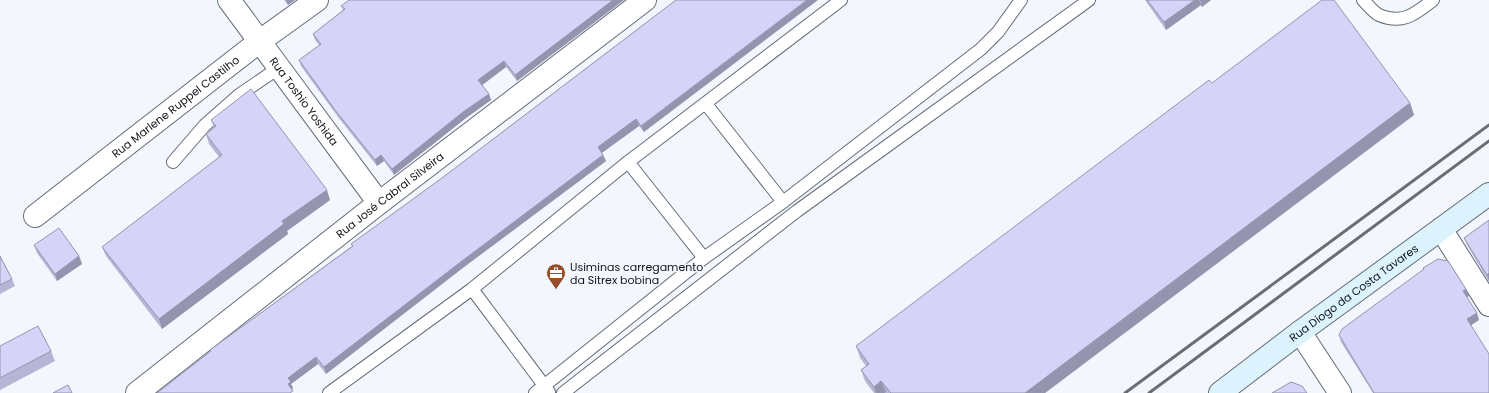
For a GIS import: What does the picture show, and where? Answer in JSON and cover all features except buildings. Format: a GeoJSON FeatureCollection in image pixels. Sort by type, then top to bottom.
{"type":"FeatureCollection","features":[{"type":"Feature","properties":{"kind":"street","name":"Rua Toshio Yoshida"},"geometry":{"type":"LineString","coordinates":[[229,0],[380,203]]}},
{"type":"Feature","properties":{"kind":"street","name":"Rua Marlene Ruppel Castilho"},"geometry":{"type":"LineString","coordinates":[[35,216],[260,41],[317,0]]}},
{"type":"Feature","properties":{"kind":"street","name":"Rua José Cabral Silveira"},"geometry":{"type":"LineString","coordinates":[[137,393],[380,203],[645,0]]}},
{"type":"Feature","properties":{"kind":"street","name":"Rua Diogo da Costa Tavares"},"geometry":{"type":"LineString","coordinates":[[1220,393],[1300,332],[1489,194]]}},
{"type":"Feature","properties":{"kind":"street"},"geometry":{"type":"LineString","coordinates":[[1441,230],[1489,305]]}},
{"type":"Feature","properties":{"kind":"street"},"geometry":{"type":"LineString","coordinates":[[1300,332],[1340,393]]}},
{"type":"Feature","properties":{"kind":"lane"},"geometry":{"type":"LineString","coordinates":[[329,393],[472,289],[628,162],[706,104],[840,0]]}},
{"type":"Feature","properties":{"kind":"lane"},"geometry":{"type":"LineString","coordinates":[[472,289],[543,391],[704,258],[783,202],[981,49],[998,32],[1021,0]]}},
{"type":"Feature","properties":{"kind":"lane"},"geometry":{"type":"LineString","coordinates":[[563,393],[797,211],[1089,0]]}},
{"type":"Feature","properties":{"kind":"lane"},"geometry":{"type":"LineString","coordinates":[[1363,0],[1378,14],[1399,20],[1417,12],[1433,0]]}},
{"type":"Feature","properties":{"kind":"lane"},"geometry":{"type":"LineString","coordinates":[[173,162],[205,125],[239,95],[280,67]]}},
{"type":"Feature","properties":{"kind":"lane"},"geometry":{"type":"LineString","coordinates":[[706,104],[783,202]]}},
{"type":"Feature","properties":{"kind":"lane"},"geometry":{"type":"LineString","coordinates":[[628,162],[704,258]]}},
{"type":"Feature","properties":{"kind":"railway"},"geometry":{"type":"LineString","coordinates":[[1125,393],[1489,125]]}},
{"type":"Feature","properties":{"kind":"railway"},"geometry":{"type":"LineString","coordinates":[[1149,393],[1489,141]]}},
{"type":"Feature","properties":{"kind":"place","name":"Usiminas carregamento da Sitrex bobina"},"geometry":{"type":"Point","coordinates":[556,290]}}]}
